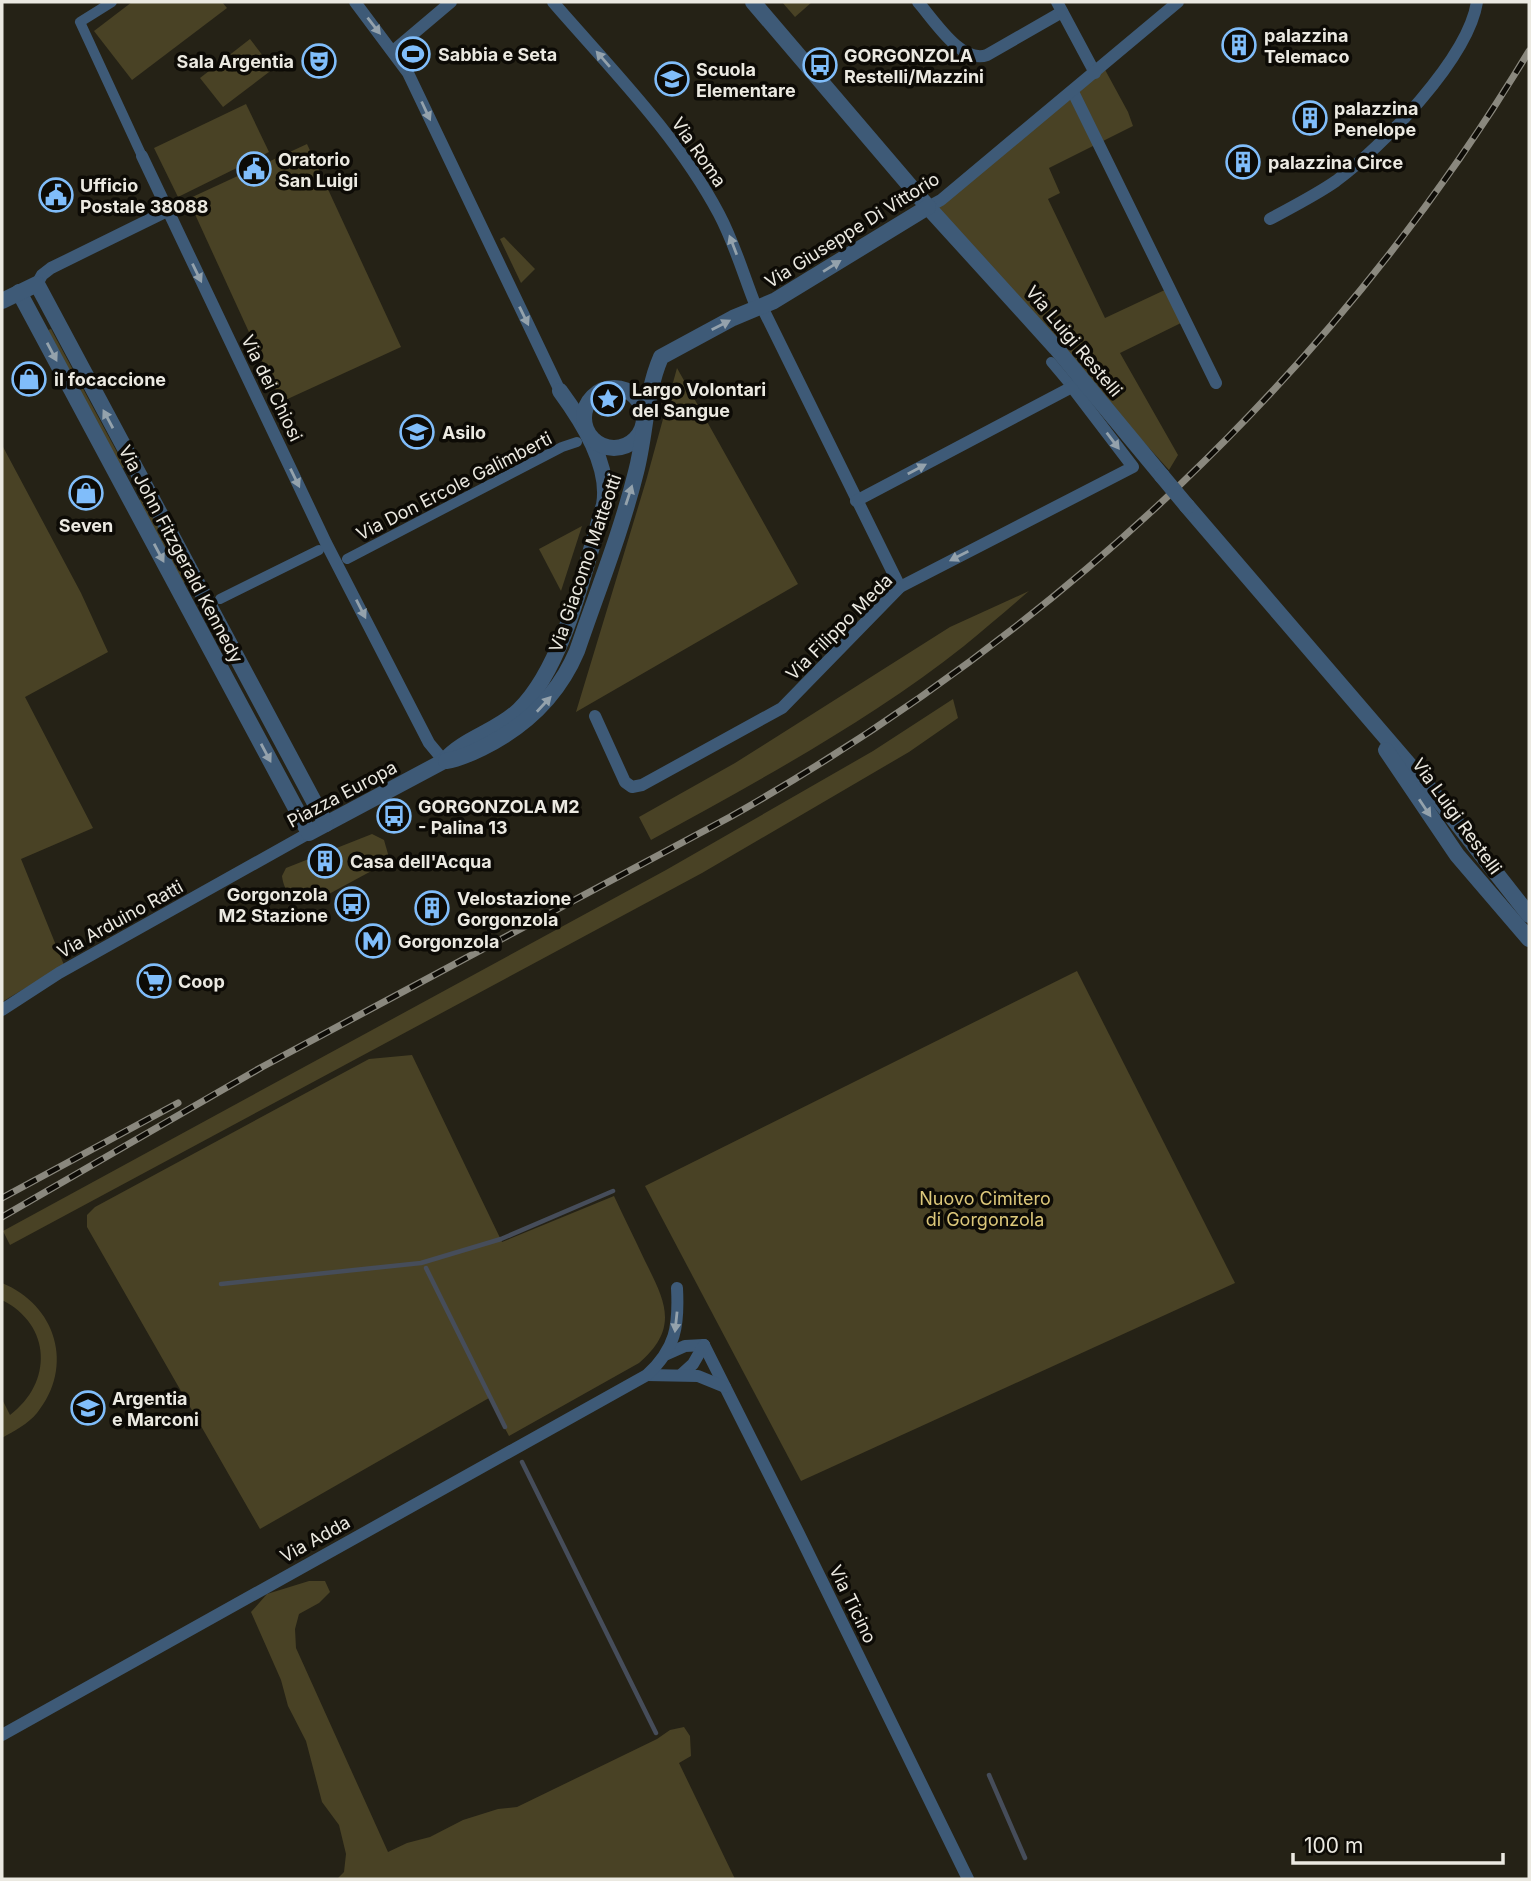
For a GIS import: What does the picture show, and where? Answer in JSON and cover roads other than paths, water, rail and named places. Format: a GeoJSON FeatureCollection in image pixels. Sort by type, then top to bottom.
{"type":"FeatureCollection","features":[{"type":"Feature","properties":{"kind":"street","name":"Via dei Chiosi"},"geometry":{"type":"LineString","coordinates":[[112,2],[80,22],[167,211],[326,542],[429,743],[444,761]]}},
{"type":"Feature","properties":{"kind":"street"},"geometry":{"type":"LineString","coordinates":[[355,2],[411,78],[581,436],[601,445],[619,448],[629,444],[638,437],[644,421],[642,409],[635,397],[624,390],[609,388],[596,394],[587,404],[581,436]]}},
{"type":"Feature","properties":{"kind":"street"},"geometry":{"type":"LineString","coordinates":[[393,51],[451,2]]}},
{"type":"Feature","properties":{"kind":"street","name":"Via Roma"},"geometry":{"type":"LineString","coordinates":[[553,2],[659,125],[686,161],[726,229],[759,308],[900,587]]}},
{"type":"Feature","properties":{"kind":"street","name":"Via Luigi Restelli"},"geometry":{"type":"LineString","coordinates":[[753,2],[928,207],[1056,348],[1187,506],[1430,789],[1529,915]]}},
{"type":"Feature","properties":{"kind":"street"},"geometry":{"type":"LineString","coordinates":[[918,2],[959,49],[979,57],[985,56],[1060,7],[1095,73]]}},
{"type":"Feature","properties":{"kind":"street","name":"Via Giuseppe Di Vittorio"},"geometry":{"type":"LineString","coordinates":[[644,421],[660,359],[669,351],[759,308],[941,200],[1178,2]]}},
{"type":"Feature","properties":{"kind":"street"},"geometry":{"type":"LineString","coordinates":[[1270,219],[1335,181],[1394,131],[1466,38],[1477,2]]}},
{"type":"Feature","properties":{"kind":"street"},"geometry":{"type":"LineString","coordinates":[[1073,92],[1216,383]]}},
{"type":"Feature","properties":{"kind":"street"},"geometry":{"type":"LineString","coordinates":[[2,301],[37,284],[42,275],[51,268],[167,211]]}},
{"type":"Feature","properties":{"kind":"street","name":"Via John Fitzgerald Kennedy"},"geometry":{"type":"LineString","coordinates":[[37,284],[326,824]]}},
{"type":"Feature","properties":{"kind":"street","name":"Via John Fitzgerald Kennedy"},"geometry":{"type":"LineString","coordinates":[[19,292],[309,834]]}},
{"type":"Feature","properties":{"kind":"street","name":"Via Luigi Restelli"},"geometry":{"type":"LineString","coordinates":[[1051,362],[1072,387]]}},
{"type":"Feature","properties":{"kind":"street"},"geometry":{"type":"LineString","coordinates":[[856,501],[1072,387]]}},
{"type":"Feature","properties":{"kind":"street","name":"Via Filippo Meda"},"geometry":{"type":"LineString","coordinates":[[595,716],[625,782],[632,787],[642,785],[782,708],[900,587],[1133,467],[1072,387]]}},
{"type":"Feature","properties":{"kind":"street","name":"Via Giacomo Matteotti"},"geometry":{"type":"LineString","coordinates":[[444,761],[458,759],[519,726],[544,704],[564,678],[577,651],[633,485],[644,421]]}},
{"type":"Feature","properties":{"kind":"street","name":"Via Giacomo Matteotti"},"geometry":{"type":"LineString","coordinates":[[444,761],[454,750],[502,723],[520,709],[534,692],[555,656],[604,505],[606,487],[598,463],[581,436]]}},
{"type":"Feature","properties":{"kind":"street","name":"Via Don Ercole Galimberti"},"geometry":{"type":"LineString","coordinates":[[347,559],[581,436]]}},
{"type":"Feature","properties":{"kind":"street"},"geometry":{"type":"LineString","coordinates":[[219,598],[318,550]]}},
{"type":"Feature","properties":{"kind":"street","name":"Via Luigi Restelli"},"geometry":{"type":"LineString","coordinates":[[1361,709],[1457,855],[1529,939]]}},
{"type":"Feature","properties":{"kind":"street","name":"Piazza Europa"},"geometry":{"type":"LineString","coordinates":[[258,861],[444,761]]}},
{"type":"Feature","properties":{"kind":"street","name":"Via Arduino Ratti"},"geometry":{"type":"LineString","coordinates":[[2,1010],[59,973],[258,861]]}},
{"type":"Feature","properties":{"kind":"street","name":"Via Adda"},"geometry":{"type":"LineString","coordinates":[[2,1735],[647,1375],[667,1354],[676,1328],[677,1288]]}},
{"type":"Feature","properties":{"kind":"street"},"geometry":{"type":"LineString","coordinates":[[667,1354],[685,1346],[704,1345]]}},
{"type":"Feature","properties":{"kind":"street"},"geometry":{"type":"LineString","coordinates":[[682,1374],[693,1364],[704,1345]]}},
{"type":"Feature","properties":{"kind":"street","name":"Via Ticino"},"geometry":{"type":"LineString","coordinates":[[704,1345],[968,1879]]}},
{"type":"Feature","properties":{"kind":"street","name":"Via Adda"},"geometry":{"type":"LineString","coordinates":[[647,1375],[698,1376],[725,1387]]}},
{"type":"Feature","properties":{"kind":"waterway"},"geometry":{"type":"LineString","coordinates":[[221,1284],[421,1263],[501,1239],[613,1191]]}},
{"type":"Feature","properties":{"kind":"waterway"},"geometry":{"type":"LineString","coordinates":[[426,1268],[505,1427]]}},
{"type":"Feature","properties":{"kind":"waterway"},"geometry":{"type":"LineString","coordinates":[[522,1462],[656,1733]]}},
{"type":"Feature","properties":{"kind":"waterway"},"geometry":{"type":"LineString","coordinates":[[989,1775],[1025,1858]]}},
{"type":"Feature","properties":{"kind":"railway"},"geometry":{"type":"LineString","coordinates":[[2,1217],[262,1067],[730,817],[850,744],[965,665],[1075,579],[1179,486],[1277,386],[1368,281],[1452,169],[1529,51]]}},
{"type":"Feature","properties":{"kind":"railway"},"geometry":{"type":"LineString","coordinates":[[2,1198],[178,1103]]}},
{"type":"Feature","properties":{"kind":"place","name":"palazzina Telemaco"},"geometry":{"type":"Point","coordinates":[1239,45]}},
{"type":"Feature","properties":{"kind":"place","name":"Sabbia e Seta"},"geometry":{"type":"Point","coordinates":[413,54]}},
{"type":"Feature","properties":{"kind":"place","name":"Sala Argentia"},"geometry":{"type":"Point","coordinates":[319,61]}},
{"type":"Feature","properties":{"kind":"place","name":"GORGONZOLA Restelli/Mazzini"},"geometry":{"type":"Point","coordinates":[820,65]}},
{"type":"Feature","properties":{"kind":"place","name":"Scuola Elementare"},"geometry":{"type":"Point","coordinates":[672,79]}},
{"type":"Feature","properties":{"kind":"place","name":"palazzina Penelope"},"geometry":{"type":"Point","coordinates":[1310,118]}},
{"type":"Feature","properties":{"kind":"place","name":"palazzina Circe"},"geometry":{"type":"Point","coordinates":[1243,162]}},
{"type":"Feature","properties":{"kind":"place","name":"Oratorio San Luigi"},"geometry":{"type":"Point","coordinates":[254,169]}},
{"type":"Feature","properties":{"kind":"place","name":"Ufficio Postale 38088"},"geometry":{"type":"Point","coordinates":[56,195]}},
{"type":"Feature","properties":{"kind":"place","name":"il focaccione"},"geometry":{"type":"Point","coordinates":[29,379]}},
{"type":"Feature","properties":{"kind":"place","name":"Largo Volontari del Sangue"},"geometry":{"type":"Point","coordinates":[608,399]}},
{"type":"Feature","properties":{"kind":"place","name":"Asilo"},"geometry":{"type":"Point","coordinates":[417,432]}},
{"type":"Feature","properties":{"kind":"place","name":"Seven"},"geometry":{"type":"Point","coordinates":[86,493]}},
{"type":"Feature","properties":{"kind":"place","name":"GORGONZOLA M2 - Palina 13"},"geometry":{"type":"Point","coordinates":[394,816]}},
{"type":"Feature","properties":{"kind":"place","name":"Casa dell'Acqua"},"geometry":{"type":"Point","coordinates":[325,861]}},
{"type":"Feature","properties":{"kind":"place","name":"Gorgonzola M2 Stazione"},"geometry":{"type":"Point","coordinates":[352,904]}},
{"type":"Feature","properties":{"kind":"place","name":"Velostazione Gorgonzola"},"geometry":{"type":"Point","coordinates":[432,908]}},
{"type":"Feature","properties":{"kind":"place","name":"Gorgonzola"},"geometry":{"type":"Point","coordinates":[373,941]}},
{"type":"Feature","properties":{"kind":"place","name":"Coop"},"geometry":{"type":"Point","coordinates":[154,981]}},
{"type":"Feature","properties":{"kind":"place","name":"Argentia e Marconi"},"geometry":{"type":"Point","coordinates":[88,1408]}},
{"type":"Feature","properties":{"kind":"park label","name":"Nuovo Cimitero di Gorgonzola"},"geometry":{"type":"Point","coordinates":[985,1208]}}]}
